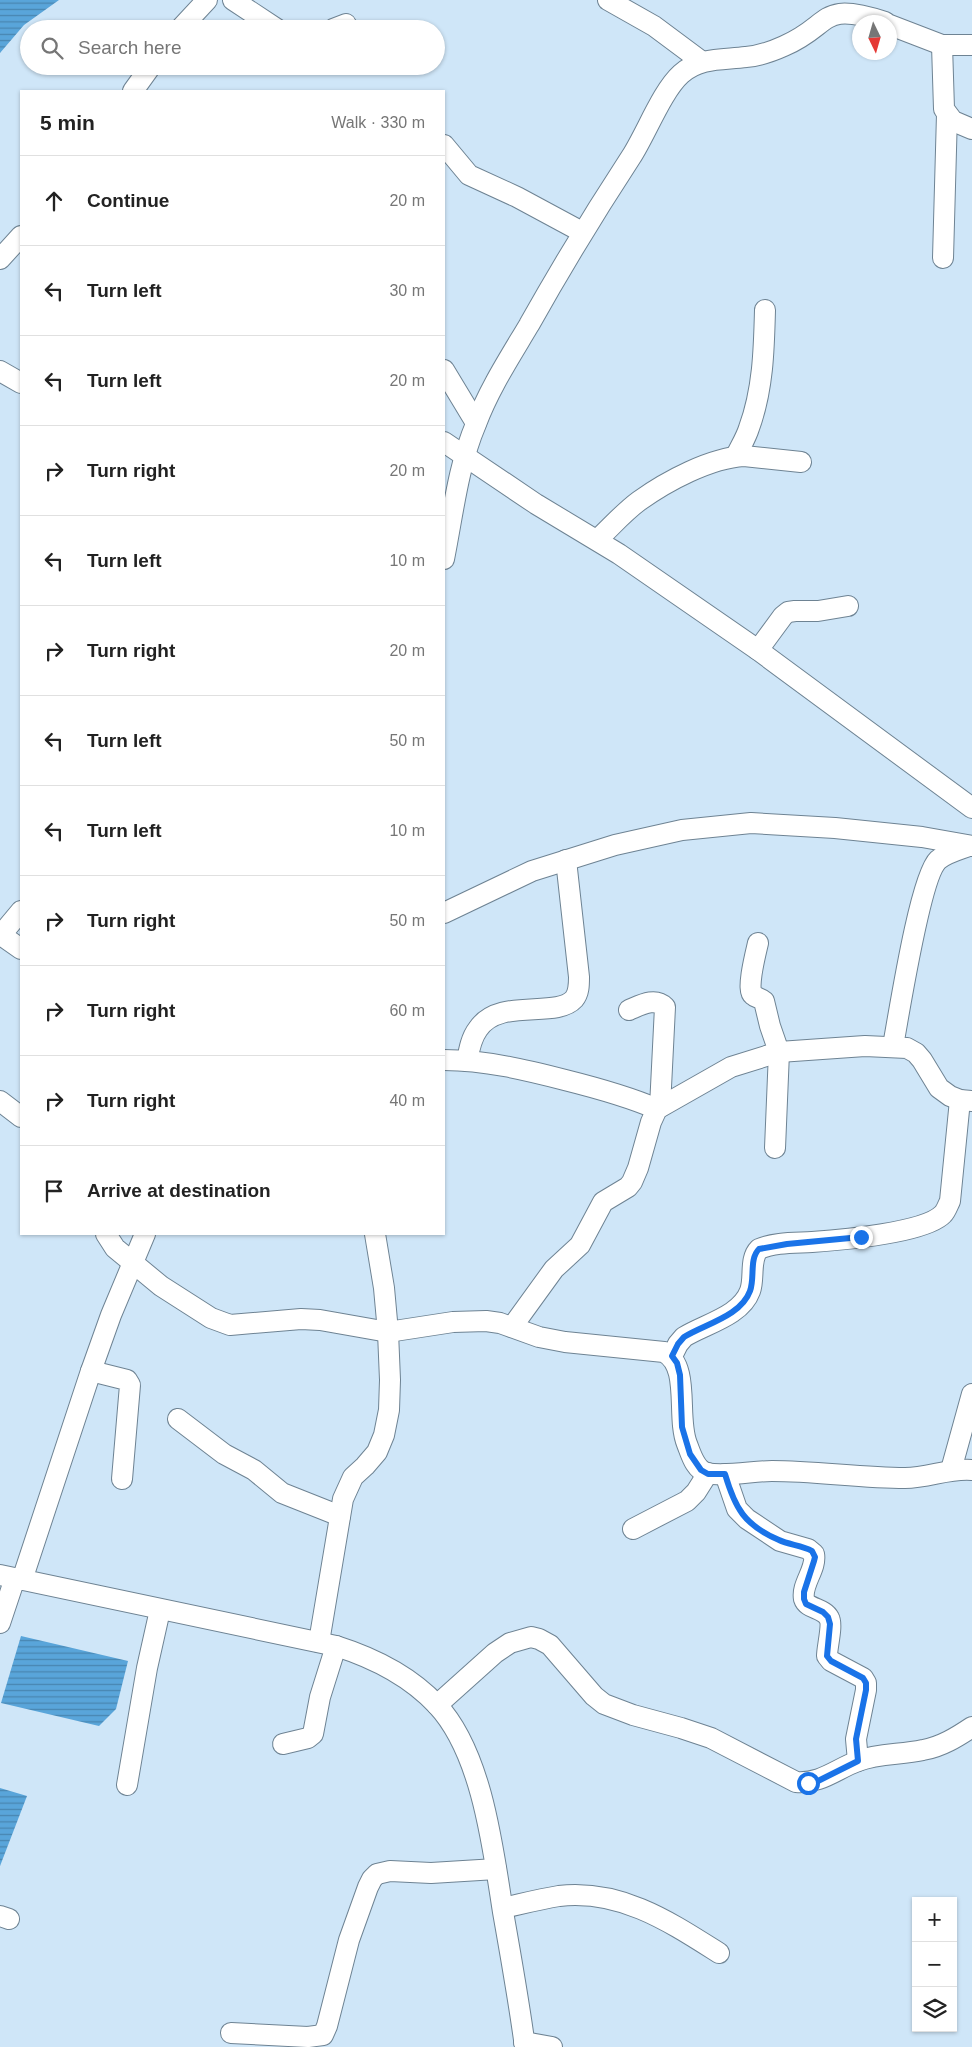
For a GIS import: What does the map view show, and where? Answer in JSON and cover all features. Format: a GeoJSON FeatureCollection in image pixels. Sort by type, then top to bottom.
{"type":"FeatureCollection","features":[{"type":"Feature","properties":{"kind":"street"},"geometry":{"type":"LineString","coordinates":[[188,20],[207,0]]}},
{"type":"Feature","properties":{"kind":"street"},"geometry":{"type":"LineString","coordinates":[[234,0],[264,20]]}},
{"type":"Feature","properties":{"kind":"street"},"geometry":{"type":"LineString","coordinates":[[608,0],[654,26],[702,61]]}},
{"type":"Feature","properties":{"kind":"street"},"geometry":{"type":"LineString","coordinates":[[445,554],[465,455],[476,423],[500,376],[582,232],[641,141],[668,90],[681,74],[702,61],[748,57],[784,46],[808,31],[824,15],[838,9],[850,9],[869,15]]}},
{"type":"Feature","properties":{"kind":"street"},"geometry":{"type":"LineString","coordinates":[[897,28],[942,45],[972,45]]}},
{"type":"Feature","properties":{"kind":"street"},"geometry":{"type":"LineString","coordinates":[[942,45],[943,99],[947,114],[943,258]]}},
{"type":"Feature","properties":{"kind":"street"},"geometry":{"type":"LineString","coordinates":[[134,90],[145,75]]}},
{"type":"Feature","properties":{"kind":"street"},"geometry":{"type":"LineString","coordinates":[[947,114],[961,125],[972,129]]}},
{"type":"Feature","properties":{"kind":"street"},"geometry":{"type":"LineString","coordinates":[[445,146],[469,175],[517,197],[582,232]]}},
{"type":"Feature","properties":{"kind":"street"},"geometry":{"type":"LineString","coordinates":[[0,259],[20,237]]}},
{"type":"Feature","properties":{"kind":"street"},"geometry":{"type":"LineString","coordinates":[[736,456],[749,429],[760,382],[764,360],[765,310]]}},
{"type":"Feature","properties":{"kind":"street"},"geometry":{"type":"LineString","coordinates":[[0,371],[20,382]]}},
{"type":"Feature","properties":{"kind":"street"},"geometry":{"type":"LineString","coordinates":[[445,372],[476,423]]}},
{"type":"Feature","properties":{"kind":"street"},"geometry":{"type":"LineString","coordinates":[[445,443],[536,504],[597,540],[758,650],[972,808]]}},
{"type":"Feature","properties":{"kind":"street"},"geometry":{"type":"LineString","coordinates":[[597,540],[638,502],[669,482],[700,468],[736,456],[801,462]]}},
{"type":"Feature","properties":{"kind":"street"},"geometry":{"type":"LineString","coordinates":[[758,650],[782,616],[788,612],[818,611],[848,606]]}},
{"type":"Feature","properties":{"kind":"street"},"geometry":{"type":"LineString","coordinates":[[445,913],[532,871],[615,845],[682,830],[751,823],[835,828],[922,837],[970,846]]}},
{"type":"Feature","properties":{"kind":"street"},"geometry":{"type":"LineString","coordinates":[[892,1046],[922,896],[929,872],[937,861],[947,854],[970,846]]}},
{"type":"Feature","properties":{"kind":"street"},"geometry":{"type":"LineString","coordinates":[[467,1061],[471,1042],[478,1028],[489,1017],[508,1011],[564,1005],[573,1000],[579,990],[566,860]]}},
{"type":"Feature","properties":{"kind":"street"},"geometry":{"type":"LineString","coordinates":[[20,913],[1,936],[20,948]]}},
{"type":"Feature","properties":{"kind":"street"},"geometry":{"type":"LineString","coordinates":[[758,943],[750,984],[751,992],[752,995],[764,1001],[779,1052],[775,1148]]}},
{"type":"Feature","properties":{"kind":"street"},"geometry":{"type":"LineString","coordinates":[[512,1327],[554,1269],[580,1244],[603,1202],[628,1187],[638,1168],[651,1122],[659,1108],[665,1008],[660,1002],[653,1002],[629,1010]]}},
{"type":"Feature","properties":{"kind":"street"},"geometry":{"type":"LineString","coordinates":[[445,1060],[467,1061],[533,1071],[615,1092],[659,1108],[731,1067],[779,1052],[892,1046],[907,1048],[916,1052],[939,1088],[950,1096],[966,1101],[950,1201],[943,1214],[928,1224],[885,1233],[759,1249],[754,1259],[751,1290],[746,1300],[736,1309],[684,1337],[672,1356]]}},
{"type":"Feature","properties":{"kind":"street"},"geometry":{"type":"LineString","coordinates":[[0,1101],[20,1116]]}},
{"type":"Feature","properties":{"kind":"street"},"geometry":{"type":"LineString","coordinates":[[107,1235],[115,1248],[161,1286],[211,1318],[230,1325],[301,1318],[388,1332],[472,1321],[500,1323],[540,1337],[556,1340],[664,1352],[672,1356],[677,1363],[680,1375],[684,1438],[696,1466],[716,1474],[772,1471],[911,1478],[931,1477],[951,1470],[972,1470]]}},
{"type":"Feature","properties":{"kind":"street"},"geometry":{"type":"LineString","coordinates":[[0,1623],[12,1578],[145,1235]]}},
{"type":"Feature","properties":{"kind":"street"},"geometry":{"type":"LineString","coordinates":[[283,1744],[308,1738],[313,1734],[328,1644],[343,1499],[353,1477],[366,1466],[377,1452],[384,1435],[389,1410],[388,1332],[384,1288],[375,1235]]}},
{"type":"Feature","properties":{"kind":"street"},"geometry":{"type":"LineString","coordinates":[[91,1370],[127,1380],[130,1385],[122,1479]]}},
{"type":"Feature","properties":{"kind":"street"},"geometry":{"type":"LineString","coordinates":[[951,1470],[972,1394]]}},
{"type":"Feature","properties":{"kind":"street"},"geometry":{"type":"LineString","coordinates":[[178,1419],[224,1454],[254,1470],[282,1493],[340,1516]]}},
{"type":"Feature","properties":{"kind":"street"},"geometry":{"type":"LineString","coordinates":[[633,1529],[687,1501],[716,1474]]}},
{"type":"Feature","properties":{"kind":"street"},"geometry":{"type":"LineString","coordinates":[[716,1474],[737,1509],[747,1519],[780,1541],[808,1549],[814,1554],[814,1561],[804,1592],[806,1604],[823,1612],[828,1617],[830,1624],[827,1656],[831,1661],[863,1678],[866,1683],[856,1739],[858,1761]]}},
{"type":"Feature","properties":{"kind":"street"},"geometry":{"type":"LineString","coordinates":[[12,1578],[328,1644],[387,1665],[437,1705],[464,1745],[479,1787],[503,1908],[525,2044],[552,2047]]}},
{"type":"Feature","properties":{"kind":"street"},"geometry":{"type":"LineString","coordinates":[[127,1784],[147,1668],[160,1610]]}},
{"type":"Feature","properties":{"kind":"street"},"geometry":{"type":"LineString","coordinates":[[437,1705],[495,1653],[510,1644],[531,1637],[550,1645],[594,1696],[604,1704],[633,1715],[711,1738],[796,1782],[808,1783],[818,1781],[858,1761],[875,1756],[924,1750],[954,1738],[972,1727]]}},
{"type":"Feature","properties":{"kind":"street"},"geometry":{"type":"LineString","coordinates":[[231,2033],[308,2037],[323,2035],[349,1940],[372,1879],[377,1874],[390,1871],[431,1873],[496,1869]]}},
{"type":"Feature","properties":{"kind":"street"},"geometry":{"type":"LineString","coordinates":[[503,1908],[560,1896],[593,1895],[619,1900],[664,1919],[719,1953]]}},
{"type":"Feature","properties":{"kind":"water"},"geometry":{"type":"Polygon","coordinates":[[[0,0],[59,0],[31,20],[20,20],[20,30],[0,53],[0,0]]]}},
{"type":"Feature","properties":{"kind":"water"},"geometry":{"type":"Polygon","coordinates":[[[21,1636],[128,1661],[116,1709],[99,1726],[1,1703],[21,1636]]]}},
{"type":"Feature","properties":{"kind":"water"},"geometry":{"type":"Polygon","coordinates":[[[0,1788],[27,1796],[0,1866],[0,1788]]]}},
{"type":"Feature","properties":{"kind":"route"},"geometry":{"type":"LineString","coordinates":[[808,1783],[818,1781],[858,1761],[856,1739],[866,1683],[863,1678],[831,1661],[827,1656],[830,1624],[828,1617],[823,1612],[806,1604],[804,1599],[804,1592],[815,1557],[812,1551],[780,1541],[747,1519],[737,1509],[725,1474],[708,1474],[696,1466],[684,1438],[680,1375],[677,1363],[672,1356],[684,1337],[736,1309],[746,1300],[751,1290],[755,1254],[759,1249],[787,1244],[861,1237]]}}]}
